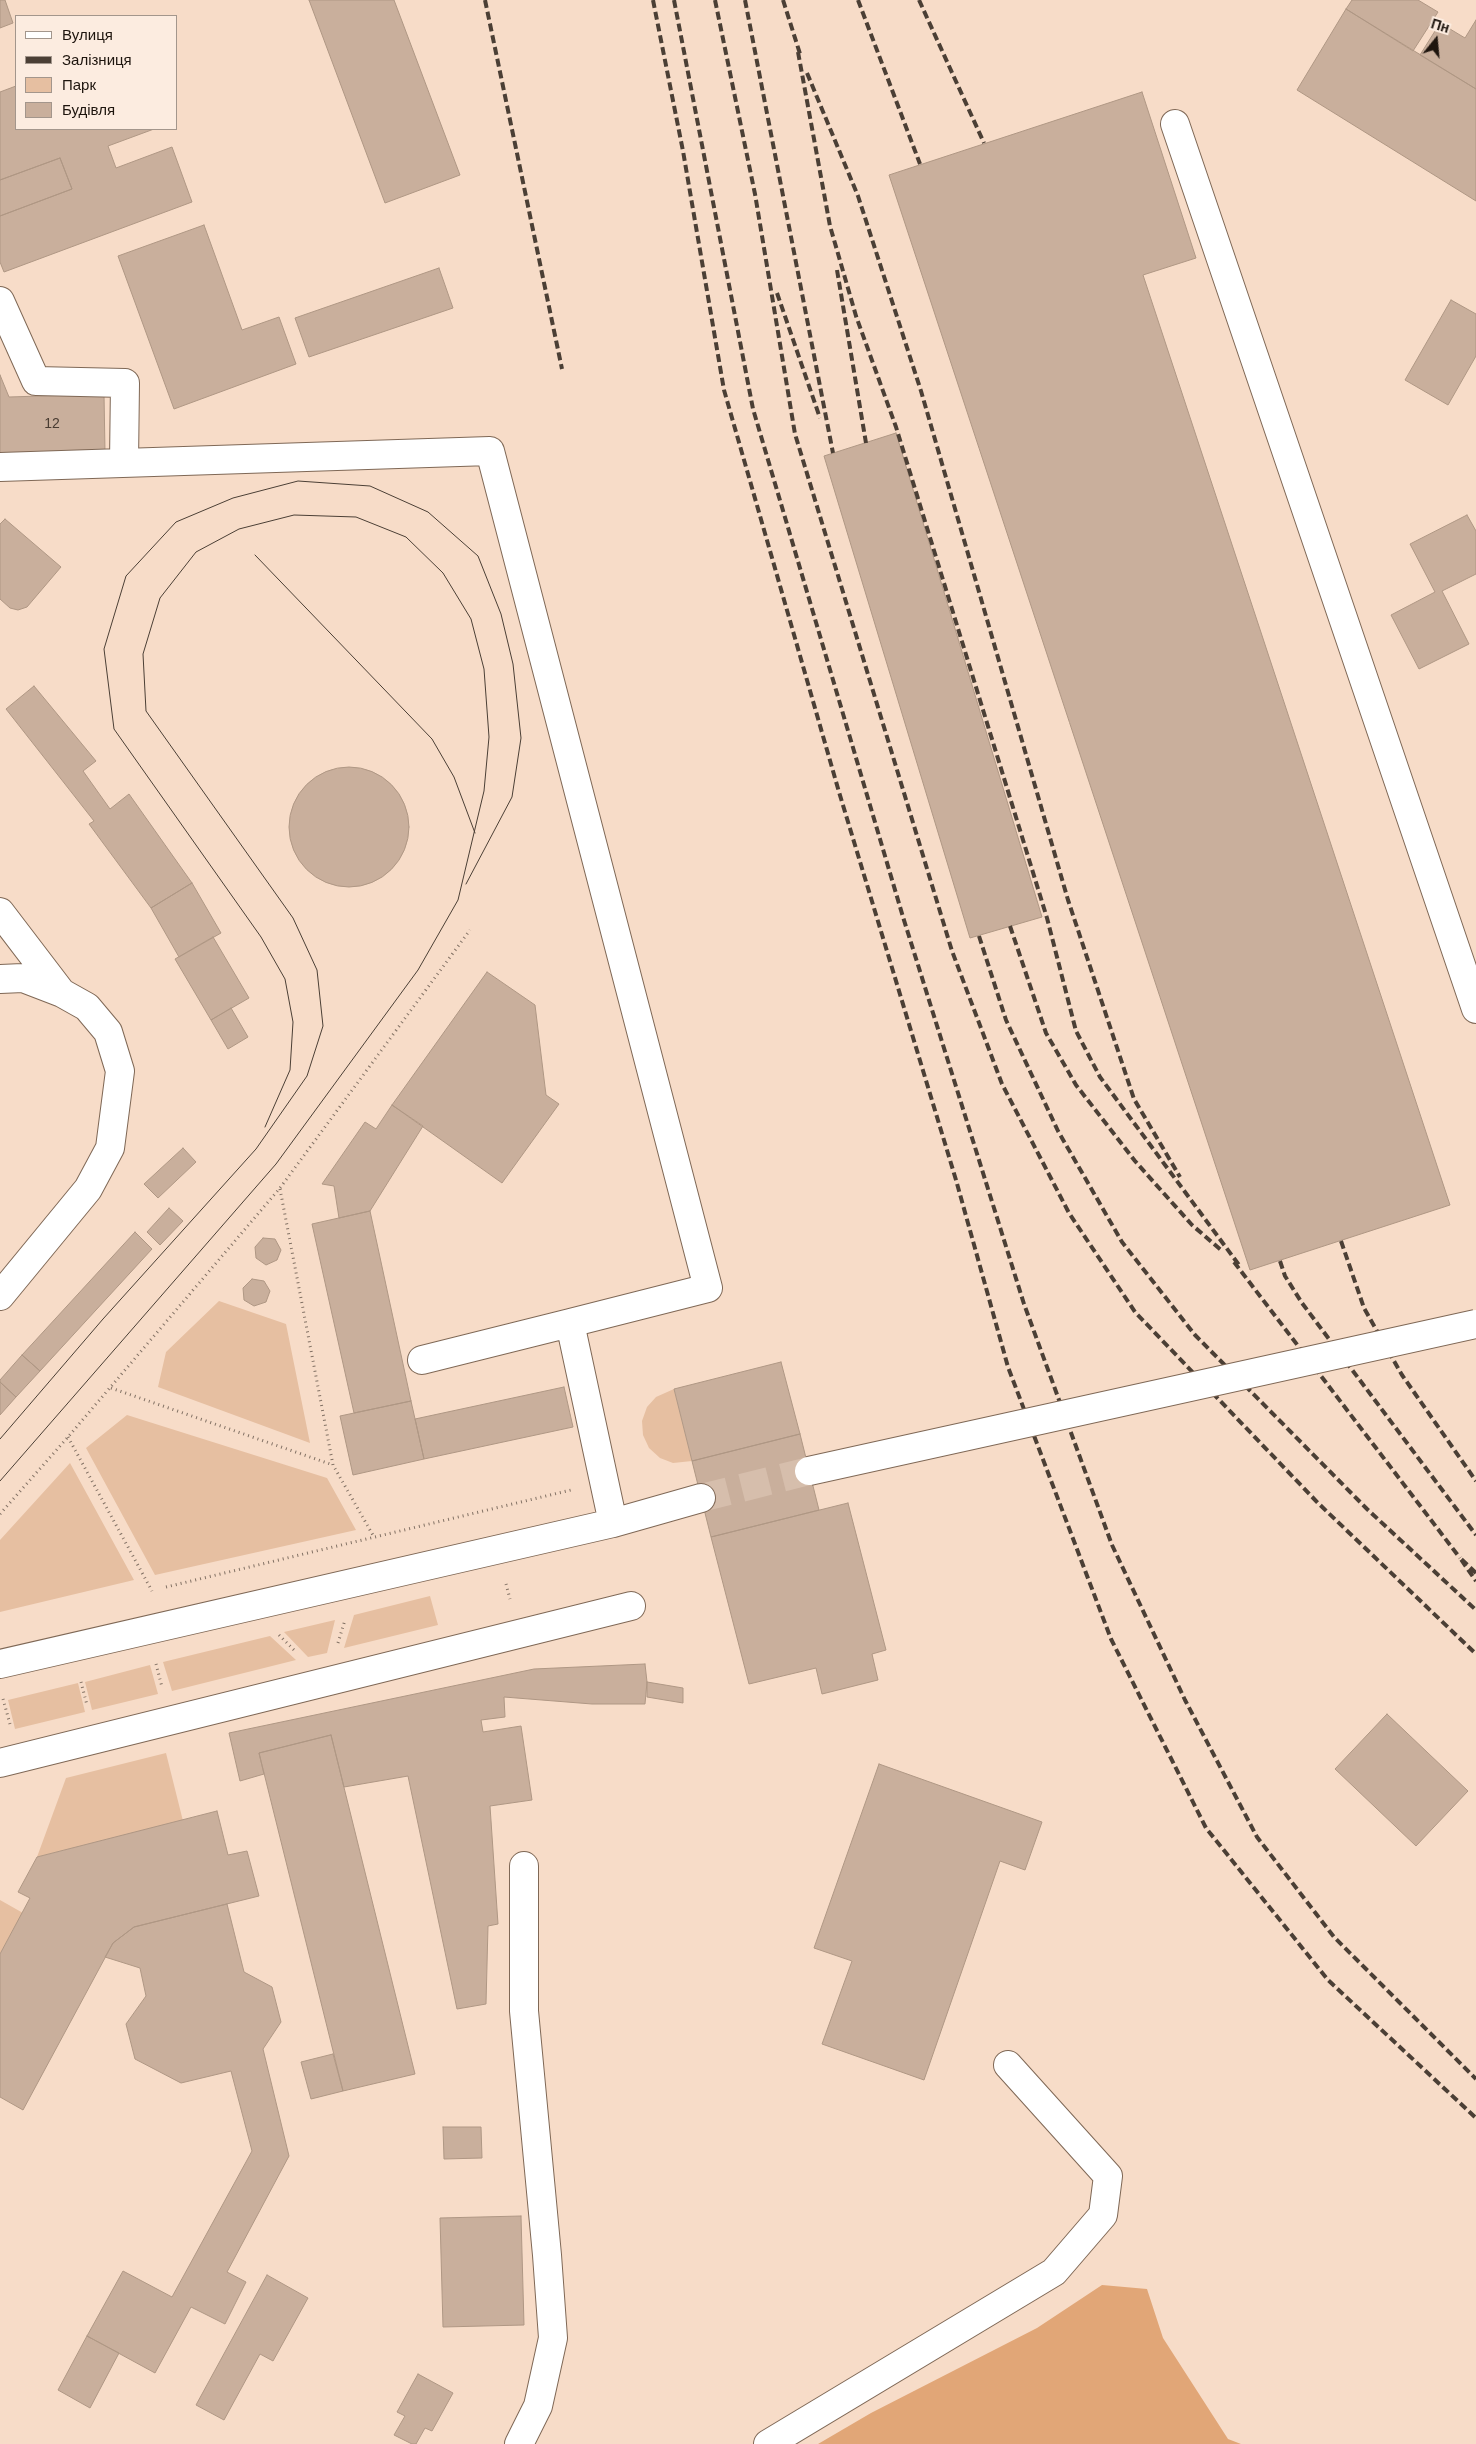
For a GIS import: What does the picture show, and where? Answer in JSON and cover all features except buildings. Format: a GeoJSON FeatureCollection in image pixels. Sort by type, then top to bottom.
{"type":"FeatureCollection","features":[{"type":"Feature","properties":{"kind":"street"},"geometry":{"type":"LineString","coordinates":[[1175,124],[1476,1010]]}},
{"type":"Feature","properties":{"kind":"street"},"geometry":{"type":"LineString","coordinates":[[0,301],[36,381],[125,383],[124,462]]}},
{"type":"Feature","properties":{"kind":"street"},"geometry":{"type":"LineString","coordinates":[[0,467],[490,451],[708,1288],[422,1360]]}},
{"type":"Feature","properties":{"kind":"street"},"geometry":{"type":"LineString","coordinates":[[0,912],[62,993]]}},
{"type":"Feature","properties":{"kind":"street"},"geometry":{"type":"LineString","coordinates":[[0,979],[23,978],[62,993],[87,1007],[108,1032],[120,1071],[110,1148],[88,1189],[0,1296]]}},
{"type":"Feature","properties":{"kind":"street"},"geometry":{"type":"LineString","coordinates":[[570,1323],[613,1523]]}},
{"type":"Feature","properties":{"kind":"street"},"geometry":{"type":"LineString","coordinates":[[809,1471],[1476,1324]]}},
{"type":"Feature","properties":{"kind":"street"},"geometry":{"type":"LineString","coordinates":[[0,1664],[613,1523],[701,1498]]}},
{"type":"Feature","properties":{"kind":"street"},"geometry":{"type":"LineString","coordinates":[[0,1763],[631,1606]]}},
{"type":"Feature","properties":{"kind":"street"},"geometry":{"type":"LineString","coordinates":[[519,2444],[538,2406],[553,2338],[524,2011],[524,1866]]}},
{"type":"Feature","properties":{"kind":"street"},"geometry":{"type":"LineString","coordinates":[[768,2444],[1054,2272],[1103,2215],[1108,2176],[1008,2064]]}},
{"type":"Feature","properties":{"kind":"path"},"geometry":{"type":"LineString","coordinates":[[0,1514],[111,1388],[280,1188],[470,930]]}},
{"type":"Feature","properties":{"kind":"path"},"geometry":{"type":"LineString","coordinates":[[280,1188],[333,1465],[374,1537]]}},
{"type":"Feature","properties":{"kind":"path"},"geometry":{"type":"LineString","coordinates":[[111,1388],[333,1465]]}},
{"type":"Feature","properties":{"kind":"path"},"geometry":{"type":"LineString","coordinates":[[68,1437],[152,1590]]}},
{"type":"Feature","properties":{"kind":"path"},"geometry":{"type":"LineString","coordinates":[[143,1593],[604,1482]]}},
{"type":"Feature","properties":{"kind":"path"},"geometry":{"type":"LineString","coordinates":[[250,1607],[326,1682],[356,1582]]}},
{"type":"Feature","properties":{"kind":"path"},"geometry":{"type":"LineString","coordinates":[[146,1630],[172,1721]]}},
{"type":"Feature","properties":{"kind":"green space"},"geometry":{"type":"Polygon","coordinates":[[[219,1301],[286,1324],[310,1443],[158,1387],[166,1352],[219,1301]]]}},
{"type":"Feature","properties":{"kind":"green space"},"geometry":{"type":"Polygon","coordinates":[[[674,1389],[692,1461],[673,1463],[660,1458],[649,1448],[643,1435],[642,1421],[647,1407],[656,1397],[674,1389]]]}},
{"type":"Feature","properties":{"kind":"green space"},"geometry":{"type":"Polygon","coordinates":[[[127,1415],[327,1478],[356,1530],[155,1575],[86,1448],[127,1415]]]}},
{"type":"Feature","properties":{"kind":"green space"},"geometry":{"type":"Polygon","coordinates":[[[70,1463],[134,1580],[0,1612],[0,1540],[70,1463]]]}},
{"type":"Feature","properties":{"kind":"green space"},"geometry":{"type":"Polygon","coordinates":[[[430,1596],[438,1625],[344,1648],[354,1615],[430,1596]]]}},
{"type":"Feature","properties":{"kind":"green space"},"geometry":{"type":"Polygon","coordinates":[[[335,1620],[327,1653],[308,1657],[284,1632],[335,1620]]]}},
{"type":"Feature","properties":{"kind":"green space"},"geometry":{"type":"Polygon","coordinates":[[[270,1636],[296,1660],[172,1691],[163,1662],[270,1636]]]}},
{"type":"Feature","properties":{"kind":"green space"},"geometry":{"type":"Polygon","coordinates":[[[150,1665],[158,1694],[92,1710],[85,1682],[150,1665]]]}},
{"type":"Feature","properties":{"kind":"green space"},"geometry":{"type":"Polygon","coordinates":[[[78,1683],[85,1712],[15,1729],[8,1700],[78,1683]]]}},
{"type":"Feature","properties":{"kind":"green space"},"geometry":{"type":"Polygon","coordinates":[[[166,1753],[183,1821],[37,1857],[66,1778],[166,1753]]]}},
{"type":"Feature","properties":{"kind":"green space"},"geometry":{"type":"Polygon","coordinates":[[[0,1900],[23,1913],[0,1954],[0,1900]]]}},
{"type":"Feature","properties":{"kind":"shaded area"},"geometry":{"type":"Polygon","coordinates":[[[1102,2285],[1147,2289],[1163,2338],[1228,2439],[1241,2444],[818,2444],[871,2413],[1037,2328],[1102,2285]]]}},
{"type":"Feature","properties":{"kind":"tunnel"},"geometry":{"type":"LineString","coordinates":[[701,1498],[809,1471]]}},
{"type":"Feature","properties":{"kind":"tram line"},"geometry":{"type":"LineString","coordinates":[[265,1127],[290,1070],[293,1022],[285,979],[261,937],[114,729],[104,649],[126,576],[176,522],[233,498],[298,481],[370,486],[428,512],[478,556],[501,614],[513,664],[521,738],[512,797],[466,884]]}},
{"type":"Feature","properties":{"kind":"tram line"},"geometry":{"type":"LineString","coordinates":[[0,1439],[103,1319],[256,1149],[307,1076],[323,1026],[317,970],[293,918],[146,711],[143,654],[160,598],[196,552],[239,529],[294,515],[356,517],[406,537],[443,573],[471,619],[484,669],[489,737],[484,791],[458,900],[418,970],[276,1164],[0,1481]]}},
{"type":"Feature","properties":{"kind":"tram line"},"geometry":{"type":"LineString","coordinates":[[255,555],[432,739],[454,777],[475,833]]}},
{"type":"Feature","properties":{"kind":"railway"},"geometry":{"type":"LineString","coordinates":[[485,0],[562,369]]}},
{"type":"Feature","properties":{"kind":"railway"},"geometry":{"type":"LineString","coordinates":[[653,0],[683,151],[724,390],[839,792],[956,1180],[1008,1367],[1111,1639],[1206,1828],[1328,1980],[1476,2118]]}},
{"type":"Feature","properties":{"kind":"railway"},"geometry":{"type":"LineString","coordinates":[[674,0],[753,409],[903,917],[1024,1304],[1112,1545],[1185,1700],[1257,1837],[1334,1937],[1476,2079]]}},
{"type":"Feature","properties":{"kind":"railway"},"geometry":{"type":"LineString","coordinates":[[715,0],[755,194],[795,434],[952,951],[1002,1084],[1069,1213],[1135,1312],[1318,1503],[1476,1654]]}},
{"type":"Feature","properties":{"kind":"railway"},"geometry":{"type":"LineString","coordinates":[[745,0],[833,453]]}},
{"type":"Feature","properties":{"kind":"railway"},"geometry":{"type":"LineString","coordinates":[[783,0],[801,57]]}},
{"type":"Feature","properties":{"kind":"railway"},"geometry":{"type":"LineString","coordinates":[[858,0],[920,164]]}},
{"type":"Feature","properties":{"kind":"railway"},"geometry":{"type":"LineString","coordinates":[[919,0],[984,143]]}},
{"type":"Feature","properties":{"kind":"railway"},"geometry":{"type":"LineString","coordinates":[[798,52],[830,226],[856,316],[896,427],[1047,918],[1076,1031],[1100,1077],[1239,1265]]}},
{"type":"Feature","properties":{"kind":"railway"},"geometry":{"type":"LineString","coordinates":[[807,73],[858,196],[921,391],[1068,900],[1134,1099],[1180,1177]]}},
{"type":"Feature","properties":{"kind":"railway"},"geometry":{"type":"LineString","coordinates":[[837,270],[866,443]]}},
{"type":"Feature","properties":{"kind":"railway"},"geometry":{"type":"LineString","coordinates":[[777,293],[820,418]]}},
{"type":"Feature","properties":{"kind":"railway"},"geometry":{"type":"LineString","coordinates":[[1010,926],[1046,1033],[1076,1085],[1135,1161],[1192,1225],[1221,1250]]}},
{"type":"Feature","properties":{"kind":"railway"},"geometry":{"type":"LineString","coordinates":[[979,936],[1006,1020],[1058,1131],[1122,1242],[1195,1335],[1367,1509],[1476,1610]]}},
{"type":"Feature","properties":{"kind":"railway"},"geometry":{"type":"LineString","coordinates":[[1341,1241],[1364,1308],[1402,1375],[1476,1481]]}},
{"type":"Feature","properties":{"kind":"railway"},"geometry":{"type":"LineString","coordinates":[[1280,1261],[1285,1276],[1302,1303],[1476,1535]]}},
{"type":"Feature","properties":{"kind":"railway"},"geometry":{"type":"LineString","coordinates":[[1234,1262],[1460,1558]]}},
{"type":"Feature","properties":{"kind":"railway"},"geometry":{"type":"LineString","coordinates":[[1476,1573],[1460,1558],[1476,1581]]}}]}
